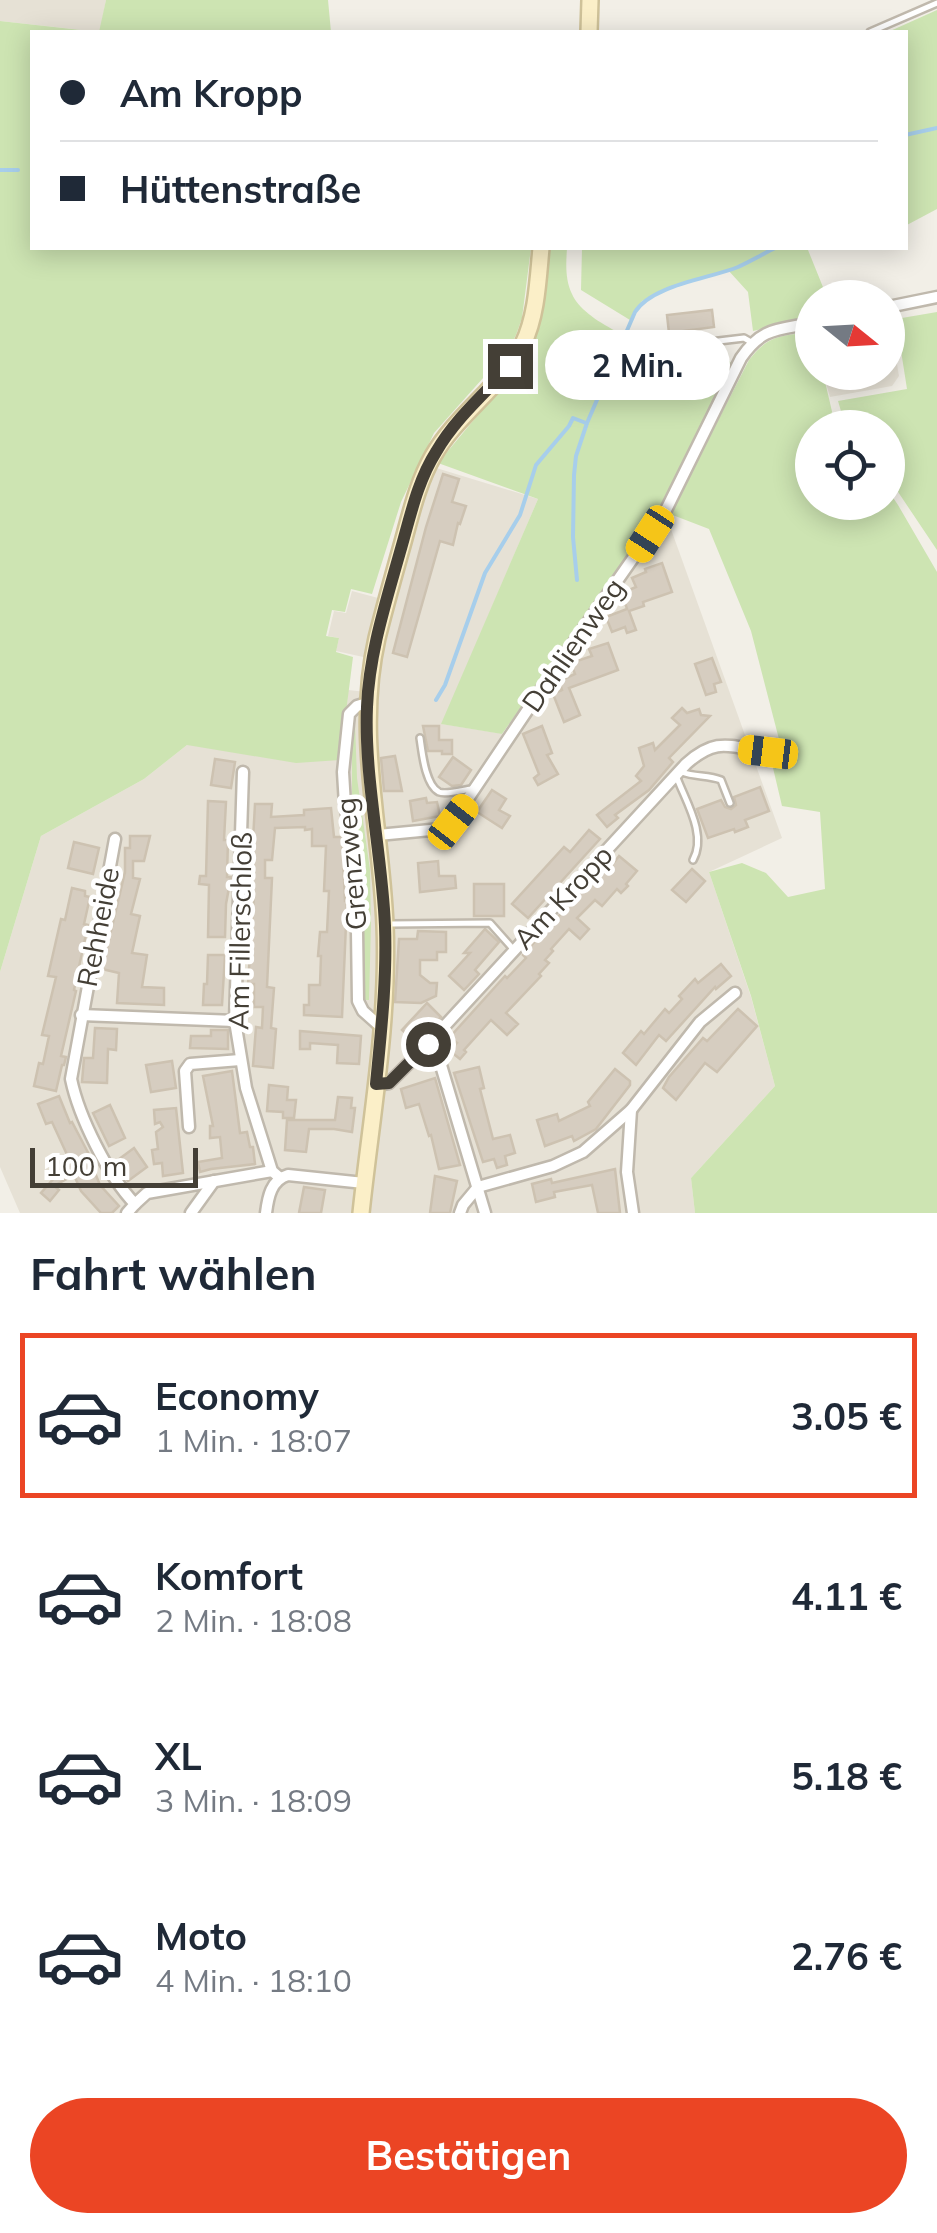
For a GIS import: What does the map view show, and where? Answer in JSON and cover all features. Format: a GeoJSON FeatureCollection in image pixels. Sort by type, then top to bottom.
{"type":"FeatureCollection","features":[{"type":"Feature","properties":{"kind":"main road"},"geometry":{"type":"LineString","coordinates":[[589,30],[590,0]]}},
{"type":"Feature","properties":{"kind":"main road"},"geometry":{"type":"LineString","coordinates":[[361,1213],[381,1027],[385,924],[367,740],[367,703],[377,638],[425,473],[452,428],[510,366],[523,344],[533,316],[541,250]]}},
{"type":"Feature","properties":{"kind":"street"},"geometry":{"type":"LineString","coordinates":[[905,304],[937,298]]}},
{"type":"Feature","properties":{"kind":"street"},"geometry":{"type":"LineString","coordinates":[[751,342],[764,333],[795,326]]}},
{"type":"Feature","properties":{"kind":"street","name":"Dahlienweg"},"geometry":{"type":"LineString","coordinates":[[378,835],[442,829],[453,822],[548,678],[664,514],[751,342]]}},
{"type":"Feature","properties":{"kind":"street","name":"Grenzweg"},"geometry":{"type":"LineString","coordinates":[[367,703],[350,714],[343,772],[356,861],[358,1001],[362,1011],[381,1027]]}},
{"type":"Feature","properties":{"kind":"street","name":"Am Kropp"},"geometry":{"type":"LineString","coordinates":[[376,1084],[389,1083],[428,1044],[702,749],[716,745],[768,752]]}},
{"type":"Feature","properties":{"kind":"street","name":"Am Fillerschloß"},"geometry":{"type":"LineString","coordinates":[[243,772],[235,1021],[250,1102],[275,1174]]}},
{"type":"Feature","properties":{"kind":"street","name":"Rehheide"},"geometry":{"type":"LineString","coordinates":[[115,839],[71,1079],[75,1097],[112,1176],[132,1208],[147,1193],[275,1174]]}},
{"type":"Feature","properties":{"kind":"street"},"geometry":{"type":"LineString","coordinates":[[460,1213],[478,1188],[554,1166],[582,1152],[630,1110],[700,1022],[734,993]]}},
{"type":"Feature","properties":{"kind":"street","name":"Rehheide"},"geometry":{"type":"LineString","coordinates":[[81,1015],[235,1021]]}},
{"type":"Feature","properties":{"kind":"street"},"geometry":{"type":"LineString","coordinates":[[428,1044],[440,1062],[484,1213]]}},
{"type":"Feature","properties":{"kind":"street","name":"Am Fillerschloß"},"geometry":{"type":"LineString","coordinates":[[189,1127],[184,1071],[190,1064],[240,1060]]}},
{"type":"Feature","properties":{"kind":"street"},"geometry":{"type":"LineString","coordinates":[[630,1110],[627,1172],[633,1213]]}},
{"type":"Feature","properties":{"kind":"street"},"geometry":{"type":"LineString","coordinates":[[266,1213],[275,1174],[364,1183]]}},
{"type":"Feature","properties":{"kind":"street"},"geometry":{"type":"LineString","coordinates":[[191,1213],[214,1182]]}},
{"type":"Feature","properties":{"kind":"lane"},"geometry":{"type":"LineString","coordinates":[[875,30],[937,3]]}},
{"type":"Feature","properties":{"kind":"lane"},"geometry":{"type":"LineString","coordinates":[[634,335],[686,345],[744,338],[751,342]]}},
{"type":"Feature","properties":{"kind":"lane"},"geometry":{"type":"LineString","coordinates":[[420,738],[424,767],[436,790],[441,793],[476,789]]}},
{"type":"Feature","properties":{"kind":"lane"},"geometry":{"type":"LineString","coordinates":[[677,773],[721,780],[730,803]]}},
{"type":"Feature","properties":{"kind":"lane"},"geometry":{"type":"LineString","coordinates":[[677,773],[698,839],[694,860]]}},
{"type":"Feature","properties":{"kind":"lane"},"geometry":{"type":"LineString","coordinates":[[385,924],[490,923],[514,950]]}},
{"type":"Feature","properties":{"kind":"shaded area"},"geometry":{"type":"Polygon","coordinates":[[[0,0],[106,0],[100,30],[0,21],[0,0]]]}},
{"type":"Feature","properties":{"kind":"shaded area"},"geometry":{"type":"Polygon","coordinates":[[[828,390],[869,390],[830,397],[828,390]]]}},
{"type":"Feature","properties":{"kind":"shaded area"},"geometry":{"type":"Polygon","coordinates":[[[433,467],[538,499],[442,724],[516,736],[667,518],[782,838],[709,872],[751,997],[775,1086],[691,1178],[695,1213],[20,1213],[0,1167],[0,972],[41,836],[144,779],[187,745],[346,719],[348,690],[376,693],[377,660],[336,651],[339,638],[328,636],[334,611],[346,613],[352,591],[393,602],[433,467]]]}},
{"type":"Feature","properties":{"kind":"green space"},"geometry":{"type":"Polygon","coordinates":[[[106,0],[328,0],[331,30],[99,30],[106,0]]]}},
{"type":"Feature","properties":{"kind":"green space"},"geometry":{"type":"Polygon","coordinates":[[[937,10],[937,209],[908,224],[908,30],[892,30],[937,10]]]}},
{"type":"Feature","properties":{"kind":"green space"},"geometry":{"type":"Polygon","coordinates":[[[0,21],[81,30],[30,30],[30,250],[531,250],[522,318],[508,350],[434,433],[401,502],[372,594],[351,589],[345,612],[332,610],[326,636],[339,638],[336,652],[353,657],[340,760],[296,763],[187,745],[144,779],[41,836],[0,972],[0,21]]]}},
{"type":"Feature","properties":{"kind":"green space"},"geometry":{"type":"Polygon","coordinates":[[[548,250],[567,250],[567,277],[572,294],[601,323],[647,344],[712,354],[733,364],[665,505],[502,734],[441,724],[538,499],[438,463],[516,369],[531,347],[542,312],[548,250]]]}},
{"type":"Feature","properties":{"kind":"green space"},"geometry":{"type":"Polygon","coordinates":[[[582,250],[808,250],[820,280],[795,280],[795,322],[753,331],[748,292],[728,270],[666,289],[642,301],[630,320],[581,290],[582,250]]]}},
{"type":"Feature","properties":{"kind":"green space"},"geometry":{"type":"Polygon","coordinates":[[[937,312],[937,550],[905,502],[905,410],[841,410],[838,401],[907,389],[905,317],[937,312]]]}},
{"type":"Feature","properties":{"kind":"green space"},"geometry":{"type":"Polygon","coordinates":[[[795,334],[795,390],[827,390],[832,410],[795,410],[795,520],[905,517],[937,572],[937,1213],[695,1213],[691,1178],[775,1086],[751,996],[709,872],[742,863],[766,873],[788,897],[825,889],[820,812],[782,806],[773,768],[781,747],[751,631],[709,529],[670,514],[749,360],[770,341],[795,334]]]}},
{"type":"Feature","properties":{"kind":"green space"},"geometry":{"type":"Polygon","coordinates":[[[355,724],[357,778],[370,870],[369,1000],[364,1000],[363,871],[352,804],[355,724]]]}},
{"type":"Feature","properties":{"kind":"building"},"geometry":{"type":"Polygon","coordinates":[[[712,310],[714,327],[669,333],[667,315],[712,310]]]}},
{"type":"Feature","properties":{"kind":"building"},"geometry":{"type":"Polygon","coordinates":[[[443,474],[459,479],[452,502],[466,506],[453,545],[440,541],[407,657],[393,653],[443,474]]]}},
{"type":"Feature","properties":{"kind":"building"},"geometry":{"type":"Polygon","coordinates":[[[662,563],[672,592],[629,611],[636,630],[627,633],[625,627],[612,632],[606,617],[627,609],[622,593],[636,587],[632,578],[662,563]]]}},
{"type":"Feature","properties":{"kind":"building"},"geometry":{"type":"Polygon","coordinates":[[[608,643],[618,670],[569,688],[580,715],[564,722],[553,694],[562,690],[559,681],[575,674],[571,663],[592,656],[589,649],[608,643]]]}},
{"type":"Feature","properties":{"kind":"building"},"geometry":{"type":"Polygon","coordinates":[[[712,658],[721,682],[714,684],[716,692],[706,695],[695,664],[712,658]]]}},
{"type":"Feature","properties":{"kind":"building"},"geometry":{"type":"Polygon","coordinates":[[[682,708],[687,713],[699,709],[701,715],[710,716],[669,758],[673,762],[649,790],[615,815],[618,818],[607,827],[597,815],[641,781],[636,776],[644,766],[639,748],[653,743],[655,750],[680,725],[672,718],[682,708]]]}},
{"type":"Feature","properties":{"kind":"building"},"geometry":{"type":"Polygon","coordinates":[[[423,726],[439,726],[439,740],[452,740],[452,754],[428,751],[423,726]]]}},
{"type":"Feature","properties":{"kind":"building"},"geometry":{"type":"Polygon","coordinates":[[[542,726],[552,753],[547,755],[558,774],[538,785],[534,778],[539,774],[523,734],[542,726]]]}},
{"type":"Feature","properties":{"kind":"building"},"geometry":{"type":"Polygon","coordinates":[[[395,756],[402,791],[384,791],[381,758],[395,756]]]}},
{"type":"Feature","properties":{"kind":"building"},"geometry":{"type":"Polygon","coordinates":[[[453,757],[471,770],[461,785],[452,786],[439,777],[453,757]]]}},
{"type":"Feature","properties":{"kind":"building"},"geometry":{"type":"Polygon","coordinates":[[[215,759],[235,762],[231,788],[211,785],[215,759]]]}},
{"type":"Feature","properties":{"kind":"building"},"geometry":{"type":"Polygon","coordinates":[[[760,787],[769,811],[745,820],[748,827],[708,838],[697,809],[721,800],[731,809],[736,805],[734,797],[760,787]]]}},
{"type":"Feature","properties":{"kind":"building"},"geometry":{"type":"Polygon","coordinates":[[[492,790],[506,799],[499,810],[510,816],[502,828],[477,812],[492,790]]]}},
{"type":"Feature","properties":{"kind":"building"},"geometry":{"type":"Polygon","coordinates":[[[426,798],[427,803],[437,802],[440,816],[413,821],[410,801],[426,798]]]}},
{"type":"Feature","properties":{"kind":"building"},"geometry":{"type":"Polygon","coordinates":[[[208,801],[226,802],[224,840],[228,840],[227,877],[231,877],[225,937],[208,937],[209,885],[199,884],[200,876],[206,876],[208,801]]]}},
{"type":"Feature","properties":{"kind":"building"},"geometry":{"type":"Polygon","coordinates":[[[255,804],[272,804],[271,817],[331,808],[334,837],[342,837],[347,901],[342,1017],[304,1015],[304,1005],[309,1005],[309,985],[320,985],[320,932],[327,932],[326,846],[312,846],[312,829],[275,828],[272,860],[265,860],[265,878],[272,878],[267,987],[274,988],[273,1068],[253,1066],[256,1027],[262,1028],[263,1007],[254,1007],[254,984],[248,984],[255,804]]]}},
{"type":"Feature","properties":{"kind":"building"},"geometry":{"type":"Polygon","coordinates":[[[589,830],[600,839],[528,918],[512,904],[564,847],[570,852],[589,830]]]}},
{"type":"Feature","properties":{"kind":"building"},"geometry":{"type":"Polygon","coordinates":[[[130,836],[150,836],[144,861],[133,861],[133,878],[140,879],[131,914],[140,916],[132,953],[147,955],[142,987],[164,988],[164,1005],[117,1003],[119,973],[102,969],[130,836]]]}},
{"type":"Feature","properties":{"kind":"building"},"geometry":{"type":"Polygon","coordinates":[[[74,842],[99,848],[93,874],[68,868],[74,842]]]}},
{"type":"Feature","properties":{"kind":"building"},"geometry":{"type":"Polygon","coordinates":[[[619,856],[637,871],[628,886],[621,893],[617,889],[602,906],[595,900],[577,918],[589,929],[580,939],[569,929],[551,949],[541,976],[506,1013],[518,1024],[507,1035],[491,1020],[460,1059],[450,1051],[457,1043],[450,1037],[526,958],[523,955],[538,938],[619,856]]]}},
{"type":"Feature","properties":{"kind":"building"},"geometry":{"type":"Polygon","coordinates":[[[438,861],[439,876],[455,876],[456,888],[420,892],[418,863],[438,861]]]}},
{"type":"Feature","properties":{"kind":"building"},"geometry":{"type":"Polygon","coordinates":[[[692,869],[705,881],[686,902],[672,890],[692,869]]]}},
{"type":"Feature","properties":{"kind":"building"},"geometry":{"type":"Polygon","coordinates":[[[474,884],[504,884],[504,916],[474,916],[474,884]]]}},
{"type":"Feature","properties":{"kind":"building"},"geometry":{"type":"Polygon","coordinates":[[[72,888],[85,891],[85,896],[90,897],[84,924],[88,925],[61,1056],[66,1057],[56,1091],[34,1086],[49,1036],[42,1035],[56,977],[48,976],[72,888]]]}},
{"type":"Feature","properties":{"kind":"building"},"geometry":{"type":"Polygon","coordinates":[[[485,929],[499,942],[464,990],[449,976],[485,929]]]}},
{"type":"Feature","properties":{"kind":"building"},"geometry":{"type":"Polygon","coordinates":[[[418,931],[446,932],[446,952],[437,952],[437,960],[420,960],[420,975],[437,983],[436,996],[421,1003],[395,1002],[399,939],[417,939],[418,931]]]}},
{"type":"Feature","properties":{"kind":"building"},"geometry":{"type":"Polygon","coordinates":[[[208,955],[225,955],[222,1005],[203,1005],[208,955]]]}},
{"type":"Feature","properties":{"kind":"building"},"geometry":{"type":"Polygon","coordinates":[[[721,964],[731,976],[715,987],[666,1041],[659,1035],[636,1065],[623,1053],[665,1009],[669,1013],[695,979],[698,983],[721,964]]]}},
{"type":"Feature","properties":{"kind":"building"},"geometry":{"type":"Polygon","coordinates":[[[427,1003],[441,1017],[416,1043],[402,1030],[427,1003]]]}},
{"type":"Feature","properties":{"kind":"building"},"geometry":{"type":"Polygon","coordinates":[[[738,1009],[757,1026],[717,1072],[705,1063],[676,1100],[663,1088],[669,1077],[703,1038],[707,1041],[738,1009]]]}},
{"type":"Feature","properties":{"kind":"building"},"geometry":{"type":"Polygon","coordinates":[[[95,1028],[117,1029],[116,1050],[108,1049],[107,1083],[82,1082],[84,1058],[93,1058],[95,1028]]]}},
{"type":"Feature","properties":{"kind":"building"},"geometry":{"type":"Polygon","coordinates":[[[211,1030],[228,1030],[228,1049],[190,1048],[191,1036],[211,1036],[211,1030]]]}},
{"type":"Feature","properties":{"kind":"building"},"geometry":{"type":"Polygon","coordinates":[[[300,1031],[361,1036],[359,1064],[337,1063],[338,1045],[310,1043],[310,1049],[300,1049],[300,1031]]]}},
{"type":"Feature","properties":{"kind":"building"},"geometry":{"type":"Polygon","coordinates":[[[172,1061],[176,1088],[151,1092],[146,1065],[172,1061]]]}},
{"type":"Feature","properties":{"kind":"building"},"geometry":{"type":"Polygon","coordinates":[[[479,1067],[484,1088],[480,1089],[493,1139],[510,1135],[515,1153],[505,1156],[507,1165],[497,1168],[494,1159],[483,1162],[454,1073],[479,1067]]]}},
{"type":"Feature","properties":{"kind":"building"},"geometry":{"type":"Polygon","coordinates":[[[615,1069],[630,1085],[596,1129],[574,1141],[572,1136],[545,1146],[537,1120],[557,1114],[559,1121],[590,1106],[588,1102],[615,1069]]]}},
{"type":"Feature","properties":{"kind":"building"},"geometry":{"type":"Polygon","coordinates":[[[232,1071],[240,1133],[247,1132],[255,1164],[200,1172],[198,1162],[222,1158],[220,1137],[210,1138],[213,1126],[203,1076],[232,1071]]]}},
{"type":"Feature","properties":{"kind":"building"},"geometry":{"type":"Polygon","coordinates":[[[435,1078],[460,1165],[439,1169],[419,1104],[406,1108],[401,1089],[435,1078]]]}},
{"type":"Feature","properties":{"kind":"building"},"geometry":{"type":"Polygon","coordinates":[[[269,1085],[288,1087],[287,1100],[296,1100],[294,1118],[283,1118],[283,1112],[267,1111],[269,1085]]]}},
{"type":"Feature","properties":{"kind":"building"},"geometry":{"type":"Polygon","coordinates":[[[59,1096],[95,1166],[100,1185],[119,1206],[112,1213],[101,1213],[81,1191],[74,1175],[54,1186],[59,1190],[50,1201],[41,1193],[55,1177],[51,1168],[69,1159],[52,1122],[46,1124],[38,1104],[59,1096]]]}},
{"type":"Feature","properties":{"kind":"building"},"geometry":{"type":"Polygon","coordinates":[[[338,1097],[352,1098],[352,1132],[309,1129],[306,1152],[285,1150],[287,1120],[335,1120],[338,1097]]]}},
{"type":"Feature","properties":{"kind":"building"},"geometry":{"type":"Polygon","coordinates":[[[110,1105],[125,1138],[109,1146],[93,1113],[110,1105]]]}},
{"type":"Feature","properties":{"kind":"building"},"geometry":{"type":"Polygon","coordinates":[[[176,1108],[183,1173],[163,1176],[162,1163],[154,1164],[152,1150],[158,1149],[156,1132],[163,1127],[160,1122],[155,1124],[154,1110],[176,1108]]]}},
{"type":"Feature","properties":{"kind":"building"},"geometry":{"type":"Polygon","coordinates":[[[134,1148],[147,1167],[128,1181],[115,1162],[134,1148]]]}},
{"type":"Feature","properties":{"kind":"building"},"geometry":{"type":"Polygon","coordinates":[[[615,1169],[620,1213],[598,1213],[592,1185],[554,1192],[555,1197],[536,1202],[532,1184],[615,1169]]]}},
{"type":"Feature","properties":{"kind":"building"},"geometry":{"type":"Polygon","coordinates":[[[435,1176],[457,1181],[450,1213],[430,1213],[435,1176]]]}},
{"type":"Feature","properties":{"kind":"building"},"geometry":{"type":"Polygon","coordinates":[[[304,1187],[325,1190],[321,1213],[299,1213],[304,1187]]]}},
{"type":"Feature","properties":{"kind":"waterway"},"geometry":{"type":"LineString","coordinates":[[908,134],[937,128]]}},
{"type":"Feature","properties":{"kind":"waterway"},"geometry":{"type":"LineString","coordinates":[[0,170],[18,170]]}},
{"type":"Feature","properties":{"kind":"waterway"},"geometry":{"type":"LineString","coordinates":[[577,580],[573,537],[576,456],[635,312],[667,289],[738,267],[771,250]]}},
{"type":"Feature","properties":{"kind":"waterway"},"geometry":{"type":"LineString","coordinates":[[436,700],[485,573],[520,515],[536,465],[573,418],[586,423]]}},
{"type":"Feature","properties":{"kind":"route"},"geometry":{"type":"LineString","coordinates":[[428,1044],[389,1083],[376,1084],[385,924],[367,740],[370,676],[397,562],[429,463],[452,428],[510,366]]}}]}
